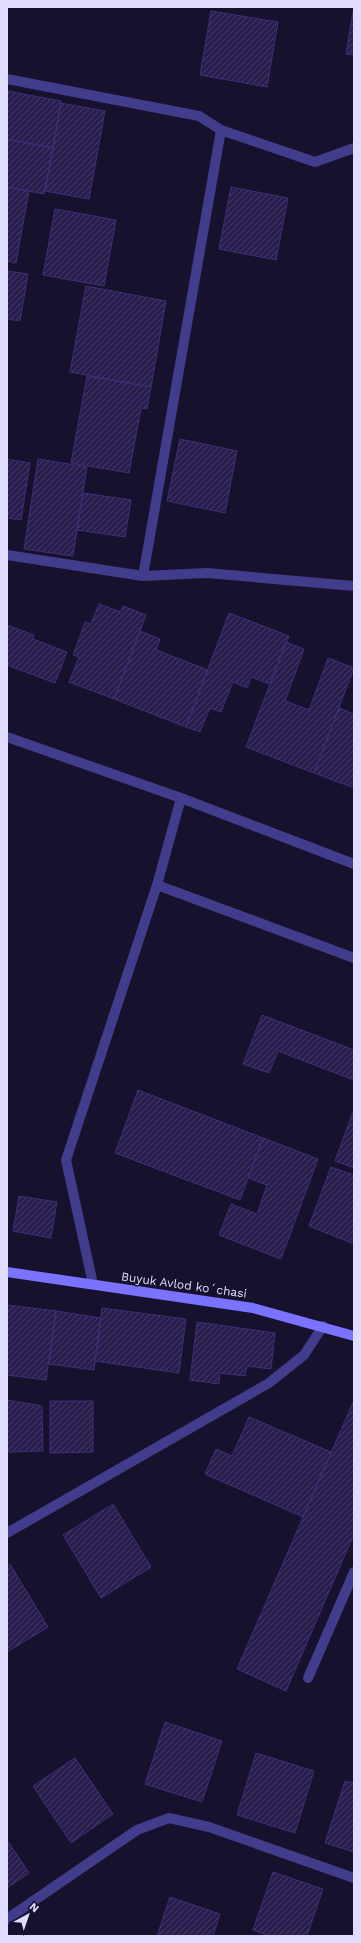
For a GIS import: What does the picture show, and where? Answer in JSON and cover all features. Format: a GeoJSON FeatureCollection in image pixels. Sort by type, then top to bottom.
{"type":"FeatureCollection","features":[{"type":"Feature","properties":{"kind":"street"},"geometry":{"type":"LineString","coordinates":[[7,80],[199,116],[221,130],[315,162],[354,148]]}},
{"type":"Feature","properties":{"kind":"street"},"geometry":{"type":"LineString","coordinates":[[143,576],[221,130]]}},
{"type":"Feature","properties":{"kind":"street"},"geometry":{"type":"LineString","coordinates":[[7,555],[143,576],[207,573],[354,586]]}},
{"type":"Feature","properties":{"kind":"street"},"geometry":{"type":"LineString","coordinates":[[7,738],[181,798],[354,864]]}},
{"type":"Feature","properties":{"kind":"street"},"geometry":{"type":"LineString","coordinates":[[93,1284],[66,1160],[157,885],[181,798]]}},
{"type":"Feature","properties":{"kind":"street"},"geometry":{"type":"LineString","coordinates":[[157,885],[354,958]]}},
{"type":"Feature","properties":{"kind":"street","name":"Buyuk Avlod koʻchasi"},"geometry":{"type":"LineString","coordinates":[[7,1272],[253,1308],[323,1326],[354,1336]]}},
{"type":"Feature","properties":{"kind":"street"},"geometry":{"type":"LineString","coordinates":[[7,1533],[269,1383],[304,1355],[323,1326]]}},
{"type":"Feature","properties":{"kind":"street"},"geometry":{"type":"LineString","coordinates":[[308,1678],[354,1572]]}},
{"type":"Feature","properties":{"kind":"street"},"geometry":{"type":"LineString","coordinates":[[7,1919],[137,1830],[169,1818],[209,1827],[354,1878]]}},
{"type":"Feature","properties":{"kind":"building"},"geometry":{"type":"Polygon","coordinates":[[[211,11],[278,22],[267,87],[200,75],[211,11]]]}},
{"type":"Feature","properties":{"kind":"building"},"geometry":{"type":"Polygon","coordinates":[[[354,12],[354,55],[346,54],[354,12]]]}},
{"type":"Feature","properties":{"kind":"building"},"geometry":{"type":"Polygon","coordinates":[[[7,91],[61,101],[53,148],[7,139],[7,91]]]}},
{"type":"Feature","properties":{"kind":"building"},"geometry":{"type":"Polygon","coordinates":[[[61,103],[105,111],[89,199],[45,191],[61,103]]]}},
{"type":"Feature","properties":{"kind":"building"},"geometry":{"type":"Polygon","coordinates":[[[7,139],[53,148],[44,194],[7,187],[7,139]]]}},
{"type":"Feature","properties":{"kind":"building"},"geometry":{"type":"Polygon","coordinates":[[[7,187],[29,191],[16,263],[7,261],[7,187]]]}},
{"type":"Feature","properties":{"kind":"building"},"geometry":{"type":"Polygon","coordinates":[[[231,187],[288,198],[276,260],[219,249],[231,187]]]}},
{"type":"Feature","properties":{"kind":"building"},"geometry":{"type":"Polygon","coordinates":[[[55,209],[116,220],[104,286],[43,275],[55,209]]]}},
{"type":"Feature","properties":{"kind":"building"},"geometry":{"type":"Polygon","coordinates":[[[7,271],[28,274],[20,321],[7,319],[7,271]]]}},
{"type":"Feature","properties":{"kind":"building"},"geometry":{"type":"Polygon","coordinates":[[[86,286],[166,301],[151,387],[70,372],[86,286]]]}},
{"type":"Feature","properties":{"kind":"building"},"geometry":{"type":"Polygon","coordinates":[[[87,376],[151,387],[147,409],[141,408],[129,473],[71,463],[87,376]]]}},
{"type":"Feature","properties":{"kind":"building"},"geometry":{"type":"Polygon","coordinates":[[[180,439],[237,451],[225,513],[167,501],[180,439]]]}},
{"type":"Feature","properties":{"kind":"building"},"geometry":{"type":"Polygon","coordinates":[[[7,459],[30,463],[21,520],[7,518],[7,459]]]}},
{"type":"Feature","properties":{"kind":"building"},"geometry":{"type":"Polygon","coordinates":[[[38,459],[87,467],[73,556],[24,549],[38,459]]]}},
{"type":"Feature","properties":{"kind":"building"},"geometry":{"type":"Polygon","coordinates":[[[83,493],[131,500],[125,537],[77,530],[83,493]]]}},
{"type":"Feature","properties":{"kind":"building"},"geometry":{"type":"Polygon","coordinates":[[[99,604],[121,612],[123,606],[146,615],[114,699],[69,682],[79,657],[73,655],[85,622],[91,624],[99,604]]]}},
{"type":"Feature","properties":{"kind":"building"},"geometry":{"type":"Polygon","coordinates":[[[229,613],[289,636],[270,684],[251,677],[247,688],[233,682],[221,712],[210,708],[200,732],[186,727],[229,613]]]}},
{"type":"Feature","properties":{"kind":"building"},"geometry":{"type":"Polygon","coordinates":[[[7,625],[34,635],[33,639],[67,652],[55,683],[7,665],[7,625]]]}},
{"type":"Feature","properties":{"kind":"building"},"geometry":{"type":"Polygon","coordinates":[[[140,631],[160,639],[156,650],[208,670],[186,727],[114,699],[140,631]]]}},
{"type":"Feature","properties":{"kind":"building"},"geometry":{"type":"Polygon","coordinates":[[[286,642],[304,649],[285,701],[309,710],[328,658],[354,668],[314,773],[246,747],[286,642]]]}},
{"type":"Feature","properties":{"kind":"building"},"geometry":{"type":"Polygon","coordinates":[[[339,708],[354,714],[354,788],[314,773],[339,708]]]}},
{"type":"Feature","properties":{"kind":"building"},"geometry":{"type":"Polygon","coordinates":[[[262,1015],[354,1050],[354,1080],[278,1051],[269,1073],[243,1064],[262,1015]]]}},
{"type":"Feature","properties":{"kind":"building"},"geometry":{"type":"Polygon","coordinates":[[[138,1090],[263,1138],[240,1200],[115,1153],[138,1090]]]}},
{"type":"Feature","properties":{"kind":"building"},"geometry":{"type":"Polygon","coordinates":[[[354,1109],[354,1168],[335,1161],[354,1109]]]}},
{"type":"Feature","properties":{"kind":"building"},"geometry":{"type":"Polygon","coordinates":[[[263,1138],[318,1159],[281,1259],[219,1235],[231,1204],[257,1214],[267,1185],[248,1178],[263,1138]]]}},
{"type":"Feature","properties":{"kind":"building"},"geometry":{"type":"Polygon","coordinates":[[[331,1167],[354,1175],[354,1244],[309,1226],[331,1167]]]}},
{"type":"Feature","properties":{"kind":"building"},"geometry":{"type":"Polygon","coordinates":[[[19,1196],[57,1202],[51,1238],[13,1231],[19,1196]]]}},
{"type":"Feature","properties":{"kind":"building"},"geometry":{"type":"Polygon","coordinates":[[[7,1305],[56,1311],[46,1380],[7,1375],[7,1305]]]}},
{"type":"Feature","properties":{"kind":"building"},"geometry":{"type":"Polygon","coordinates":[[[102,1308],[186,1319],[179,1373],[95,1361],[102,1308]]]}},
{"type":"Feature","properties":{"kind":"building"},"geometry":{"type":"Polygon","coordinates":[[[56,1311],[101,1318],[94,1370],[49,1364],[56,1311]]]}},
{"type":"Feature","properties":{"kind":"building"},"geometry":{"type":"Polygon","coordinates":[[[197,1322],[275,1333],[271,1369],[247,1366],[245,1376],[220,1373],[219,1384],[190,1380],[197,1322]]]}},
{"type":"Feature","properties":{"kind":"building"},"geometry":{"type":"Polygon","coordinates":[[[7,1400],[42,1406],[43,1451],[7,1452],[7,1400]]]}},
{"type":"Feature","properties":{"kind":"building"},"geometry":{"type":"Polygon","coordinates":[[[354,1400],[354,1534],[286,1691],[237,1669],[354,1400]]]}},
{"type":"Feature","properties":{"kind":"building"},"geometry":{"type":"Polygon","coordinates":[[[50,1401],[93,1401],[93,1452],[50,1453],[50,1401]]]}},
{"type":"Feature","properties":{"kind":"building"},"geometry":{"type":"Polygon","coordinates":[[[249,1417],[331,1452],[303,1517],[205,1474],[216,1449],[232,1456],[249,1417]]]}},
{"type":"Feature","properties":{"kind":"building"},"geometry":{"type":"Polygon","coordinates":[[[113,1504],[151,1567],[101,1598],[63,1535],[113,1504]]]}},
{"type":"Feature","properties":{"kind":"building"},"geometry":{"type":"Polygon","coordinates":[[[10,1564],[48,1627],[7,1652],[7,1566],[10,1564]]]}},
{"type":"Feature","properties":{"kind":"building"},"geometry":{"type":"Polygon","coordinates":[[[165,1722],[222,1741],[202,1802],[145,1784],[165,1722]]]}},
{"type":"Feature","properties":{"kind":"building"},"geometry":{"type":"Polygon","coordinates":[[[256,1753],[314,1771],[295,1833],[237,1815],[256,1753]]]}},
{"type":"Feature","properties":{"kind":"building"},"geometry":{"type":"Polygon","coordinates":[[[75,1758],[113,1814],[71,1843],[33,1786],[75,1758]]]}},
{"type":"Feature","properties":{"kind":"building"},"geometry":{"type":"Polygon","coordinates":[[[345,1781],[354,1783],[354,1852],[325,1843],[345,1781]]]}},
{"type":"Feature","properties":{"kind":"building"},"geometry":{"type":"Polygon","coordinates":[[[7,1840],[29,1873],[7,1888],[7,1840]]]}},
{"type":"Feature","properties":{"kind":"building"},"geometry":{"type":"Polygon","coordinates":[[[273,1872],[323,1889],[307,1936],[269,1936],[253,1930],[273,1872]]]}},
{"type":"Feature","properties":{"kind":"building"},"geometry":{"type":"Polygon","coordinates":[[[170,1897],[220,1914],[213,1936],[157,1936],[170,1897]]]}}]}
